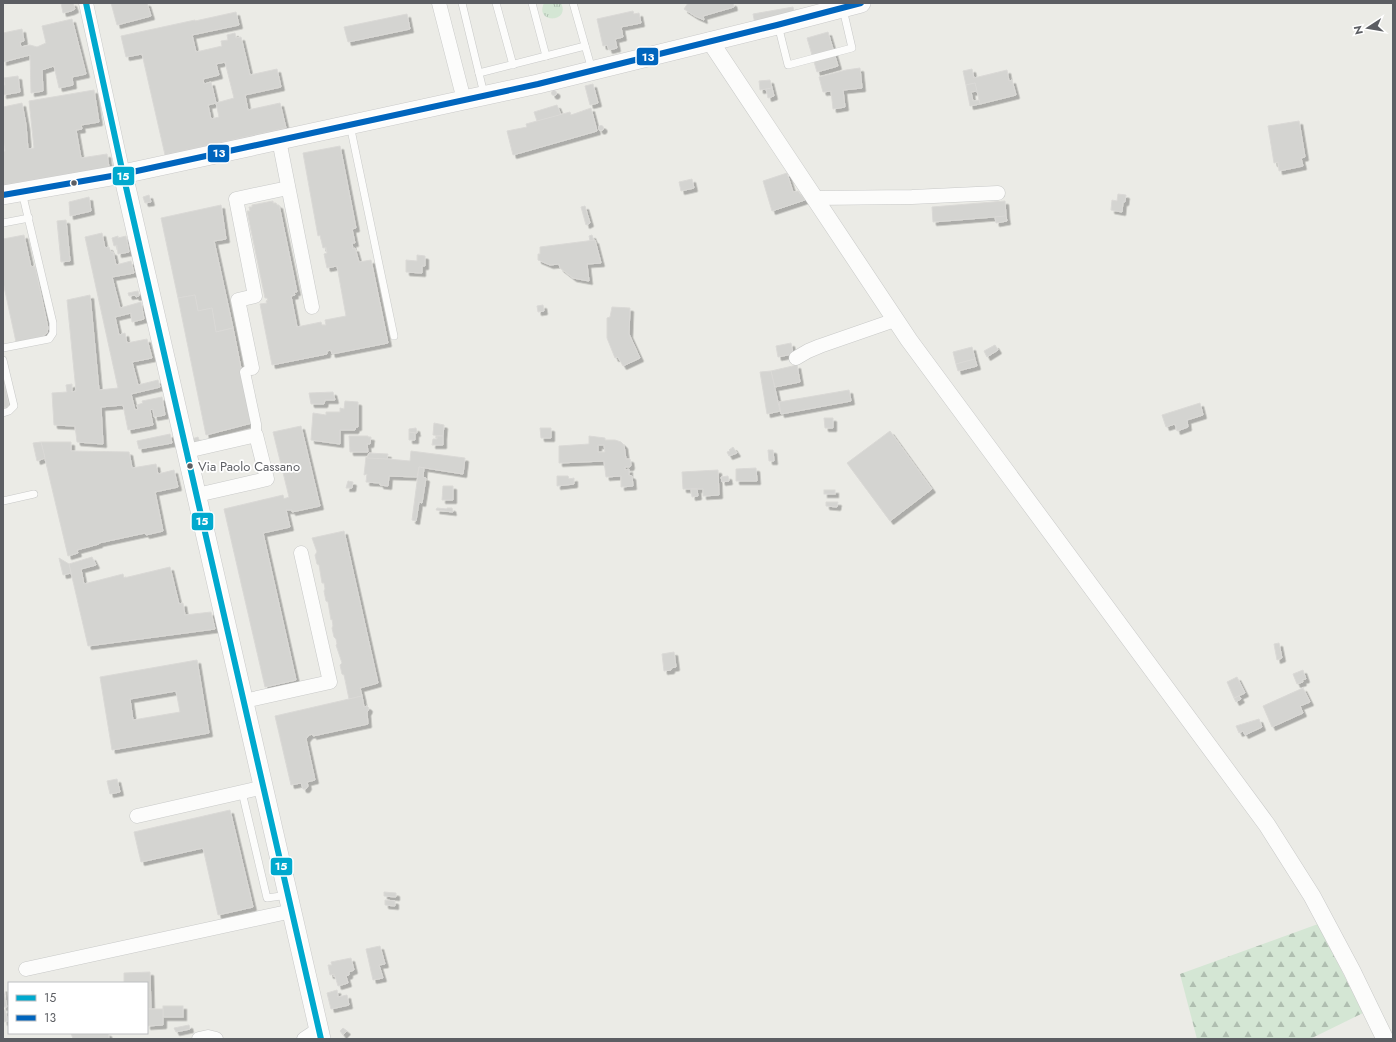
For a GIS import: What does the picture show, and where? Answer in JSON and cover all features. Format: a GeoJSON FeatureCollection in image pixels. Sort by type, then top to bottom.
{"type":"FeatureCollection","features":[{"type":"Feature","properties":{"kind":"main road"},"geometry":{"type":"LineString","coordinates":[[3,195],[124,174],[485,96],[778,25],[860,3]]}},
{"type":"Feature","properties":{"kind":"main road"},"geometry":{"type":"LineString","coordinates":[[124,174],[290,903],[315,1036]]}},
{"type":"Feature","properties":{"kind":"street"},"geometry":{"type":"LineString","coordinates":[[86,3],[124,174]]}},
{"type":"Feature","properties":{"kind":"street"},"geometry":{"type":"LineString","coordinates":[[439,3],[464,100]]}},
{"type":"Feature","properties":{"kind":"street"},"geometry":{"type":"LineString","coordinates":[[710,41],[895,320],[1267,825],[1312,896],[1352,971],[1385,1039]]}},
{"type":"Feature","properties":{"kind":"street"},"geometry":{"type":"LineString","coordinates":[[279,140],[312,307]]}},
{"type":"Feature","properties":{"kind":"street"},"geometry":{"type":"LineString","coordinates":[[197,495],[267,479],[256,436],[256,424],[245,372],[252,368],[238,300],[255,296],[236,199],[288,188]]}},
{"type":"Feature","properties":{"kind":"street"},"geometry":{"type":"LineString","coordinates":[[814,198],[998,194]]}},
{"type":"Feature","properties":{"kind":"street"},"geometry":{"type":"LineString","coordinates":[[796,358],[820,346],[895,320]]}},
{"type":"Feature","properties":{"kind":"street"},"geometry":{"type":"LineString","coordinates":[[187,451],[256,436]]}},
{"type":"Feature","properties":{"kind":"street"},"geometry":{"type":"LineString","coordinates":[[244,701],[330,682],[301,553]]}},
{"type":"Feature","properties":{"kind":"street"},"geometry":{"type":"LineString","coordinates":[[137,816],[264,787]]}},
{"type":"Feature","properties":{"kind":"street"},"geometry":{"type":"LineString","coordinates":[[26,968],[290,903]]}},
{"type":"Feature","properties":{"kind":"street"},"geometry":{"type":"LineString","coordinates":[[199,1039],[208,1037],[216,1039]]}},
{"type":"Feature","properties":{"kind":"lane"},"geometry":{"type":"LineString","coordinates":[[462,3],[485,96]]}},
{"type":"Feature","properties":{"kind":"lane"},"geometry":{"type":"LineString","coordinates":[[496,3],[513,65]]}},
{"type":"Feature","properties":{"kind":"lane"},"geometry":{"type":"LineString","coordinates":[[532,3],[546,56]]}},
{"type":"Feature","properties":{"kind":"lane"},"geometry":{"type":"LineString","coordinates":[[573,3],[592,70]]}},
{"type":"Feature","properties":{"kind":"lane"},"geometry":{"type":"LineString","coordinates":[[778,25],[788,65],[852,48],[842,8]]}},
{"type":"Feature","properties":{"kind":"lane"},"geometry":{"type":"LineString","coordinates":[[479,73],[585,46]]}},
{"type":"Feature","properties":{"kind":"lane"},"geometry":{"type":"LineString","coordinates":[[350,125],[394,336]]}},
{"type":"Feature","properties":{"kind":"lane"},"geometry":{"type":"LineString","coordinates":[[3,348],[49,339],[52,333],[52,323],[22,192]]}},
{"type":"Feature","properties":{"kind":"lane"},"geometry":{"type":"LineString","coordinates":[[3,223],[29,218]]}},
{"type":"Feature","properties":{"kind":"lane"},"geometry":{"type":"LineString","coordinates":[[3,360],[14,406],[9,411],[3,413]]}},
{"type":"Feature","properties":{"kind":"lane"},"geometry":{"type":"LineString","coordinates":[[3,501],[34,494]]}},
{"type":"Feature","properties":{"kind":"lane"},"geometry":{"type":"LineString","coordinates":[[242,792],[268,898],[290,903]]}},
{"type":"Feature","properties":{"kind":"green space"},"geometry":{"type":"Polygon","coordinates":[[[544,3],[561,3],[563,10],[561,14],[557,17],[548,18],[544,15],[542,10],[544,3]]]}},
{"type":"Feature","properties":{"kind":"green space"},"geometry":{"type":"Polygon","coordinates":[[[1318,924],[1363,1013],[1310,1039],[1197,1039],[1180,974],[1318,924]]]}},
{"type":"Feature","properties":{"kind":"building"},"geometry":{"type":"Polygon","coordinates":[[[61,3],[73,3],[75,9],[63,13],[61,3]]]}},
{"type":"Feature","properties":{"kind":"building"},"geometry":{"type":"Polygon","coordinates":[[[111,3],[147,3],[151,16],[117,25],[111,3]]]}},
{"type":"Feature","properties":{"kind":"building"},"geometry":{"type":"Polygon","coordinates":[[[688,3],[733,3],[734,7],[703,16],[704,20],[684,9],[688,3]]]}},
{"type":"Feature","properties":{"kind":"building"},"geometry":{"type":"Polygon","coordinates":[[[793,7],[795,15],[755,24],[753,14],[793,7]]]}},
{"type":"Feature","properties":{"kind":"building"},"geometry":{"type":"Polygon","coordinates":[[[633,11],[634,14],[639,13],[641,23],[621,27],[623,37],[615,39],[617,48],[609,50],[607,45],[603,46],[597,19],[633,11]]]}},
{"type":"Feature","properties":{"kind":"building"},"geometry":{"type":"Polygon","coordinates":[[[236,12],[239,25],[192,35],[196,52],[222,46],[221,41],[228,40],[227,35],[235,33],[236,38],[241,37],[250,75],[277,69],[281,87],[245,95],[248,110],[280,103],[286,128],[165,155],[142,54],[126,57],[121,36],[236,12]],[[225,62],[216,64],[219,75],[203,79],[204,84],[211,82],[216,103],[234,98],[225,62]],[[216,103],[208,105],[211,119],[219,117],[216,103]]]}},
{"type":"Feature","properties":{"kind":"building"},"geometry":{"type":"Polygon","coordinates":[[[407,14],[410,29],[348,42],[344,27],[407,14]]]}},
{"type":"Feature","properties":{"kind":"building"},"geometry":{"type":"Polygon","coordinates":[[[72,19],[86,74],[72,77],[73,85],[59,88],[54,66],[42,70],[43,91],[31,93],[30,55],[3,62],[3,33],[22,29],[24,41],[20,42],[21,47],[30,45],[37,47],[46,43],[42,26],[72,19]]]}},
{"type":"Feature","properties":{"kind":"building"},"geometry":{"type":"Polygon","coordinates":[[[828,32],[838,66],[817,72],[807,38],[828,32]]]}},
{"type":"Feature","properties":{"kind":"building"},"geometry":{"type":"Polygon","coordinates":[[[860,68],[862,88],[843,90],[845,107],[833,109],[831,91],[823,92],[819,77],[860,68]]]}},
{"type":"Feature","properties":{"kind":"building"},"geometry":{"type":"Polygon","coordinates":[[[972,69],[974,78],[1007,70],[1009,81],[1012,80],[1016,95],[980,104],[975,83],[966,85],[963,71],[972,69]]]}},
{"type":"Feature","properties":{"kind":"building"},"geometry":{"type":"Polygon","coordinates":[[[18,76],[20,92],[3,95],[3,85],[5,85],[4,78],[18,76]]]}},
{"type":"Feature","properties":{"kind":"building"},"geometry":{"type":"Polygon","coordinates":[[[770,80],[772,88],[760,90],[759,81],[770,80]]]}},
{"type":"Feature","properties":{"kind":"building"},"geometry":{"type":"Polygon","coordinates":[[[975,83],[977,91],[971,92],[973,101],[979,100],[980,104],[970,106],[966,85],[975,83]]]}},
{"type":"Feature","properties":{"kind":"building"},"geometry":{"type":"Polygon","coordinates":[[[593,84],[598,103],[590,105],[585,86],[593,84]]]}},
{"type":"Feature","properties":{"kind":"building"},"geometry":{"type":"Polygon","coordinates":[[[772,88],[774,96],[768,98],[766,89],[772,88]]]}},
{"type":"Feature","properties":{"kind":"building"},"geometry":{"type":"Polygon","coordinates":[[[94,90],[99,122],[81,125],[82,129],[76,130],[81,158],[107,154],[109,167],[3,185],[3,152],[5,151],[3,139],[3,107],[22,103],[28,149],[34,148],[29,101],[94,90]]]}},
{"type":"Feature","properties":{"kind":"building"},"geometry":{"type":"Polygon","coordinates":[[[552,91],[556,91],[556,95],[552,95],[552,91]]]}},
{"type":"Feature","properties":{"kind":"building"},"geometry":{"type":"Polygon","coordinates":[[[557,105],[561,115],[537,121],[534,112],[557,105]]]}},
{"type":"Feature","properties":{"kind":"building"},"geometry":{"type":"Polygon","coordinates":[[[591,108],[597,131],[513,155],[507,131],[527,127],[526,124],[570,112],[571,115],[591,108]]]}},
{"type":"Feature","properties":{"kind":"building"},"geometry":{"type":"Polygon","coordinates":[[[1299,121],[1305,157],[1301,158],[1303,166],[1279,171],[1278,162],[1274,163],[1268,126],[1299,121]]]}},
{"type":"Feature","properties":{"kind":"building"},"geometry":{"type":"Polygon","coordinates":[[[599,126],[603,126],[603,130],[599,130],[599,126]]]}},
{"type":"Feature","properties":{"kind":"building"},"geometry":{"type":"Polygon","coordinates":[[[340,146],[356,228],[352,229],[355,243],[352,243],[353,249],[355,248],[359,262],[371,260],[388,343],[332,354],[331,350],[327,351],[327,354],[272,365],[260,304],[267,303],[266,301],[268,300],[265,298],[247,211],[250,211],[249,207],[252,207],[252,205],[273,201],[273,203],[279,205],[297,292],[294,292],[295,295],[291,296],[297,327],[321,322],[322,325],[326,325],[325,320],[346,316],[337,266],[327,268],[324,254],[327,253],[326,247],[323,248],[320,235],[318,236],[303,153],[340,146]]]}},
{"type":"Feature","properties":{"kind":"building"},"geometry":{"type":"Polygon","coordinates":[[[787,173],[793,192],[798,191],[805,200],[772,211],[763,181],[787,173]]]}},
{"type":"Feature","properties":{"kind":"building"},"geometry":{"type":"Polygon","coordinates":[[[692,179],[694,188],[681,191],[679,182],[692,179]]]}},
{"type":"Feature","properties":{"kind":"building"},"geometry":{"type":"Polygon","coordinates":[[[1118,194],[1126,195],[1125,202],[1123,202],[1122,212],[1111,210],[1112,200],[1117,201],[1118,194]]]}},
{"type":"Feature","properties":{"kind":"building"},"geometry":{"type":"Polygon","coordinates":[[[149,195],[151,202],[145,203],[143,197],[149,195]]]}},
{"type":"Feature","properties":{"kind":"building"},"geometry":{"type":"Polygon","coordinates":[[[89,197],[91,211],[70,216],[69,202],[89,197]]]}},
{"type":"Feature","properties":{"kind":"building"},"geometry":{"type":"Polygon","coordinates":[[[1005,201],[1006,216],[933,222],[932,207],[1005,201]]]}},
{"type":"Feature","properties":{"kind":"building"},"geometry":{"type":"Polygon","coordinates":[[[221,205],[226,239],[214,241],[233,328],[216,332],[212,308],[198,311],[195,295],[178,298],[161,218],[221,205]]]}},
{"type":"Feature","properties":{"kind":"building"},"geometry":{"type":"Polygon","coordinates":[[[585,206],[590,223],[586,225],[581,207],[585,206]]]}},
{"type":"Feature","properties":{"kind":"building"},"geometry":{"type":"Polygon","coordinates":[[[1006,216],[1007,221],[996,223],[995,217],[1006,216]]]}},
{"type":"Feature","properties":{"kind":"building"},"geometry":{"type":"Polygon","coordinates":[[[66,220],[70,261],[61,262],[57,221],[66,220]]]}},
{"type":"Feature","properties":{"kind":"building"},"geometry":{"type":"Polygon","coordinates":[[[102,233],[105,248],[109,247],[111,252],[113,252],[116,265],[131,261],[134,273],[112,277],[120,308],[141,302],[144,319],[132,322],[131,313],[115,317],[119,335],[125,333],[127,343],[147,339],[152,358],[132,362],[138,385],[158,380],[160,387],[131,394],[135,410],[138,409],[137,405],[143,403],[142,401],[162,397],[165,415],[154,417],[153,409],[150,410],[153,425],[128,430],[123,405],[101,407],[103,444],[77,442],[75,426],[54,425],[52,393],[67,392],[66,385],[72,384],[72,392],[76,391],[67,300],[90,295],[99,390],[118,388],[85,237],[102,233]]]}},
{"type":"Feature","properties":{"kind":"building"},"geometry":{"type":"Polygon","coordinates":[[[24,235],[31,267],[35,266],[48,328],[47,333],[43,336],[16,342],[3,282],[3,239],[24,235]]]}},
{"type":"Feature","properties":{"kind":"building"},"geometry":{"type":"Polygon","coordinates":[[[592,235],[594,241],[590,241],[589,236],[592,235]]]}},
{"type":"Feature","properties":{"kind":"building"},"geometry":{"type":"Polygon","coordinates":[[[118,236],[118,238],[126,236],[129,252],[118,254],[117,245],[114,246],[112,238],[118,236]]]}},
{"type":"Feature","properties":{"kind":"building"},"geometry":{"type":"Polygon","coordinates":[[[595,240],[601,263],[587,264],[589,281],[573,278],[560,268],[559,264],[550,265],[538,260],[540,247],[595,240]]]}},
{"type":"Feature","properties":{"kind":"building"},"geometry":{"type":"Polygon","coordinates":[[[417,255],[425,256],[425,266],[422,266],[422,273],[406,272],[406,260],[417,261],[417,255]]]}},
{"type":"Feature","properties":{"kind":"building"},"geometry":{"type":"Polygon","coordinates":[[[138,291],[139,296],[129,296],[128,293],[138,291]]]}},
{"type":"Feature","properties":{"kind":"building"},"geometry":{"type":"Polygon","coordinates":[[[195,295],[198,311],[212,308],[216,332],[233,328],[252,423],[206,435],[178,298],[195,295]]]}},
{"type":"Feature","properties":{"kind":"building"},"geometry":{"type":"Polygon","coordinates":[[[543,305],[544,311],[538,312],[537,306],[543,305]]]}},
{"type":"Feature","properties":{"kind":"building"},"geometry":{"type":"Polygon","coordinates":[[[612,307],[630,308],[629,334],[640,358],[623,366],[618,357],[615,358],[607,338],[607,318],[610,317],[612,307]]]}},
{"type":"Feature","properties":{"kind":"building"},"geometry":{"type":"Polygon","coordinates":[[[791,343],[793,353],[778,357],[776,346],[791,343]]]}},
{"type":"Feature","properties":{"kind":"building"},"geometry":{"type":"Polygon","coordinates":[[[995,345],[998,350],[987,357],[984,351],[995,345]]]}},
{"type":"Feature","properties":{"kind":"building"},"geometry":{"type":"Polygon","coordinates":[[[972,347],[975,359],[956,364],[953,352],[972,347]]]}},
{"type":"Feature","properties":{"kind":"building"},"geometry":{"type":"Polygon","coordinates":[[[975,359],[977,366],[958,371],[956,364],[975,359]]]}},
{"type":"Feature","properties":{"kind":"building"},"geometry":{"type":"Polygon","coordinates":[[[797,365],[800,382],[775,387],[771,371],[797,365]]]}},
{"type":"Feature","properties":{"kind":"building"},"geometry":{"type":"Polygon","coordinates":[[[771,371],[780,411],[767,414],[760,372],[771,371]]]}},
{"type":"Feature","properties":{"kind":"building"},"geometry":{"type":"Polygon","coordinates":[[[3,378],[9,406],[3,408],[3,378]]]}},
{"type":"Feature","properties":{"kind":"building"},"geometry":{"type":"Polygon","coordinates":[[[849,390],[851,401],[781,414],[779,402],[849,390]]]}},
{"type":"Feature","properties":{"kind":"building"},"geometry":{"type":"Polygon","coordinates":[[[333,392],[335,400],[325,400],[324,404],[311,404],[309,393],[333,392]]]}},
{"type":"Feature","properties":{"kind":"building"},"geometry":{"type":"Polygon","coordinates":[[[345,401],[358,402],[358,427],[356,427],[355,430],[340,430],[340,444],[311,440],[313,413],[326,415],[326,412],[340,412],[340,408],[344,409],[345,401]]]}},
{"type":"Feature","properties":{"kind":"building"},"geometry":{"type":"Polygon","coordinates":[[[1200,403],[1203,415],[1187,420],[1188,427],[1177,431],[1175,424],[1166,427],[1162,415],[1200,403]]]}},
{"type":"Feature","properties":{"kind":"building"},"geometry":{"type":"Polygon","coordinates":[[[824,418],[833,418],[833,428],[825,428],[824,418]]]}},
{"type":"Feature","properties":{"kind":"building"},"geometry":{"type":"Polygon","coordinates":[[[434,423],[444,425],[443,436],[433,435],[434,423]]]}},
{"type":"Feature","properties":{"kind":"building"},"geometry":{"type":"Polygon","coordinates":[[[301,426],[320,506],[292,512],[292,510],[286,510],[290,527],[263,533],[296,680],[265,687],[224,509],[283,495],[284,499],[289,497],[273,432],[301,426]]]}},
{"type":"Feature","properties":{"kind":"building"},"geometry":{"type":"Polygon","coordinates":[[[416,428],[417,433],[409,432],[409,429],[416,428]]]}},
{"type":"Feature","properties":{"kind":"building"},"geometry":{"type":"Polygon","coordinates":[[[540,428],[551,428],[551,438],[541,438],[540,428]]]}},
{"type":"Feature","properties":{"kind":"building"},"geometry":{"type":"Polygon","coordinates":[[[890,431],[932,489],[890,521],[847,463],[890,431]]]}},
{"type":"Feature","properties":{"kind":"building"},"geometry":{"type":"Polygon","coordinates":[[[409,432],[415,433],[415,440],[409,440],[409,432]]]}},
{"type":"Feature","properties":{"kind":"building"},"geometry":{"type":"Polygon","coordinates":[[[170,434],[172,443],[139,449],[137,441],[170,434]]]}},
{"type":"Feature","properties":{"kind":"building"},"geometry":{"type":"Polygon","coordinates":[[[349,436],[371,437],[370,444],[367,444],[368,452],[350,452],[349,436]]]}},
{"type":"Feature","properties":{"kind":"building"},"geometry":{"type":"Polygon","coordinates":[[[437,436],[443,436],[443,445],[432,445],[433,439],[437,439],[437,436]]]}},
{"type":"Feature","properties":{"kind":"building"},"geometry":{"type":"Polygon","coordinates":[[[589,436],[621,442],[624,445],[626,459],[630,459],[631,465],[630,467],[625,467],[625,470],[629,469],[629,475],[632,476],[633,486],[621,487],[621,476],[606,477],[604,461],[559,463],[559,446],[589,444],[589,436]],[[598,445],[598,452],[605,452],[604,445],[598,445]]]}},
{"type":"Feature","properties":{"kind":"building"},"geometry":{"type":"Polygon","coordinates":[[[198,437],[200,442],[193,444],[192,439],[198,437]]]}},
{"type":"Feature","properties":{"kind":"building"},"geometry":{"type":"Polygon","coordinates":[[[41,442],[71,442],[71,451],[129,452],[132,468],[156,464],[158,474],[174,470],[178,487],[155,492],[163,531],[146,535],[145,533],[99,543],[77,550],[78,553],[68,556],[41,442]]]}},
{"type":"Feature","properties":{"kind":"building"},"geometry":{"type":"Polygon","coordinates":[[[41,442],[45,458],[37,461],[33,443],[41,442]]]}},
{"type":"Feature","properties":{"kind":"building"},"geometry":{"type":"Polygon","coordinates":[[[733,447],[737,453],[729,456],[727,452],[733,447]]]}},
{"type":"Feature","properties":{"kind":"building"},"geometry":{"type":"Polygon","coordinates":[[[768,450],[773,450],[774,461],[769,461],[768,450]]]}},
{"type":"Feature","properties":{"kind":"building"},"geometry":{"type":"Polygon","coordinates":[[[411,451],[465,458],[463,474],[419,467],[417,477],[389,476],[388,486],[380,485],[380,483],[366,482],[367,474],[364,475],[366,457],[410,461],[411,451]]]}},
{"type":"Feature","properties":{"kind":"building"},"geometry":{"type":"Polygon","coordinates":[[[369,453],[388,454],[387,459],[367,458],[369,453]]]}},
{"type":"Feature","properties":{"kind":"building"},"geometry":{"type":"Polygon","coordinates":[[[419,467],[424,468],[423,477],[426,478],[422,503],[419,502],[416,521],[412,520],[419,467]]]}},
{"type":"Feature","properties":{"kind":"building"},"geometry":{"type":"Polygon","coordinates":[[[756,468],[757,481],[736,481],[736,469],[756,468]]]}},
{"type":"Feature","properties":{"kind":"building"},"geometry":{"type":"Polygon","coordinates":[[[718,470],[719,495],[703,496],[703,489],[683,489],[682,472],[718,470]]]}},
{"type":"Feature","properties":{"kind":"building"},"geometry":{"type":"Polygon","coordinates":[[[557,476],[568,476],[569,479],[574,478],[574,484],[557,486],[557,476]]]}},
{"type":"Feature","properties":{"kind":"building"},"geometry":{"type":"Polygon","coordinates":[[[728,476],[729,481],[722,482],[721,477],[728,476]]]}},
{"type":"Feature","properties":{"kind":"building"},"geometry":{"type":"Polygon","coordinates":[[[348,481],[353,482],[352,488],[346,488],[348,481]]]}},
{"type":"Feature","properties":{"kind":"building"},"geometry":{"type":"Polygon","coordinates":[[[443,486],[453,486],[453,500],[442,500],[443,486]]]}},
{"type":"Feature","properties":{"kind":"building"},"geometry":{"type":"Polygon","coordinates":[[[691,489],[697,489],[698,496],[692,497],[691,489]]]}},
{"type":"Feature","properties":{"kind":"building"},"geometry":{"type":"Polygon","coordinates":[[[824,490],[835,490],[835,494],[824,494],[824,490]]]}},
{"type":"Feature","properties":{"kind":"building"},"geometry":{"type":"Polygon","coordinates":[[[826,502],[838,502],[837,507],[826,506],[826,502]]]}},
{"type":"Feature","properties":{"kind":"building"},"geometry":{"type":"Polygon","coordinates":[[[437,508],[452,508],[453,512],[436,510],[437,508]]]}},
{"type":"Feature","properties":{"kind":"building"},"geometry":{"type":"Polygon","coordinates":[[[344,531],[378,683],[360,688],[362,696],[349,699],[344,675],[342,674],[340,665],[342,663],[332,628],[332,619],[331,620],[328,602],[326,601],[324,583],[322,583],[319,565],[317,564],[315,555],[317,552],[312,538],[344,531]]]}},
{"type":"Feature","properties":{"kind":"building"},"geometry":{"type":"Polygon","coordinates":[[[92,557],[96,565],[81,569],[84,584],[123,574],[124,578],[170,567],[179,604],[183,603],[185,615],[211,612],[215,629],[88,646],[69,564],[92,557]]]}},
{"type":"Feature","properties":{"kind":"building"},"geometry":{"type":"Polygon","coordinates":[[[59,558],[69,564],[71,573],[63,575],[59,558]]]}},
{"type":"Feature","properties":{"kind":"building"},"geometry":{"type":"Polygon","coordinates":[[[1279,643],[1282,658],[1277,660],[1274,644],[1279,643]]]}},
{"type":"Feature","properties":{"kind":"building"},"geometry":{"type":"Polygon","coordinates":[[[674,652],[676,667],[671,668],[671,670],[664,671],[662,654],[674,652]]]}},
{"type":"Feature","properties":{"kind":"building"},"geometry":{"type":"Polygon","coordinates":[[[197,660],[209,733],[112,750],[100,677],[197,660]],[[176,691],[130,699],[133,720],[180,712],[176,691]]]}},
{"type":"Feature","properties":{"kind":"building"},"geometry":{"type":"Polygon","coordinates":[[[1303,670],[1306,679],[1297,684],[1293,674],[1303,670]]]}},
{"type":"Feature","properties":{"kind":"building"},"geometry":{"type":"Polygon","coordinates":[[[1237,677],[1245,693],[1234,698],[1227,682],[1237,677]]]}},
{"type":"Feature","properties":{"kind":"building"},"geometry":{"type":"Polygon","coordinates":[[[1303,688],[1310,702],[1300,706],[1303,713],[1272,727],[1263,706],[1303,688]]]}},
{"type":"Feature","properties":{"kind":"building"},"geometry":{"type":"Polygon","coordinates":[[[362,696],[364,707],[367,706],[369,708],[367,712],[368,724],[313,736],[313,734],[309,735],[306,739],[315,780],[307,782],[308,786],[306,789],[303,789],[301,783],[291,785],[275,716],[362,696]]]}},
{"type":"Feature","properties":{"kind":"building"},"geometry":{"type":"Polygon","coordinates":[[[1239,696],[1241,699],[1236,702],[1234,698],[1239,696]]]}},
{"type":"Feature","properties":{"kind":"building"},"geometry":{"type":"Polygon","coordinates":[[[1259,719],[1262,727],[1245,735],[1243,731],[1239,733],[1236,726],[1259,719]]]}},
{"type":"Feature","properties":{"kind":"building"},"geometry":{"type":"Polygon","coordinates":[[[117,779],[120,792],[110,794],[107,781],[117,779]]]}},
{"type":"Feature","properties":{"kind":"building"},"geometry":{"type":"Polygon","coordinates":[[[230,810],[253,907],[218,915],[203,848],[141,862],[134,832],[230,810]]]}},
{"type":"Feature","properties":{"kind":"building"},"geometry":{"type":"Polygon","coordinates":[[[384,892],[396,893],[396,897],[384,896],[384,892]]]}},
{"type":"Feature","properties":{"kind":"building"},"geometry":{"type":"Polygon","coordinates":[[[385,900],[395,901],[395,906],[385,905],[385,900]]]}},
{"type":"Feature","properties":{"kind":"building"},"geometry":{"type":"Polygon","coordinates":[[[380,946],[385,964],[379,965],[383,978],[373,980],[366,949],[380,946]]]}},
{"type":"Feature","properties":{"kind":"building"},"geometry":{"type":"Polygon","coordinates":[[[351,958],[354,970],[349,972],[349,975],[346,976],[348,983],[338,986],[334,974],[330,975],[328,965],[332,965],[331,962],[351,958]]]}},
{"type":"Feature","properties":{"kind":"building"},"geometry":{"type":"Polygon","coordinates":[[[150,972],[151,1009],[148,1009],[148,982],[124,982],[124,973],[150,972]]]}},
{"type":"Feature","properties":{"kind":"building"},"geometry":{"type":"Polygon","coordinates":[[[3,988],[7,1007],[3,1007],[3,988]]]}},
{"type":"Feature","properties":{"kind":"building"},"geometry":{"type":"Polygon","coordinates":[[[337,990],[338,997],[347,995],[349,1005],[331,1009],[327,993],[337,990]]]}},
{"type":"Feature","properties":{"kind":"building"},"geometry":{"type":"Polygon","coordinates":[[[163,1006],[183,1006],[183,1017],[163,1017],[163,1006]]]}},
{"type":"Feature","properties":{"kind":"building"},"geometry":{"type":"Polygon","coordinates":[[[148,1009],[163,1009],[163,1025],[148,1026],[148,1009]]]}},
{"type":"Feature","properties":{"kind":"building"},"geometry":{"type":"Polygon","coordinates":[[[3,1010],[5,1010],[8,1021],[4,1022],[3,1010]]]}},
{"type":"Feature","properties":{"kind":"building"},"geometry":{"type":"Polygon","coordinates":[[[189,1025],[190,1029],[176,1032],[174,1028],[189,1025]]]}},
{"type":"Feature","properties":{"kind":"building"},"geometry":{"type":"Polygon","coordinates":[[[343,1028],[347,1031],[343,1035],[340,1031],[343,1028]]]}},
{"type":"Feature","properties":{"kind":"building"},"geometry":{"type":"Polygon","coordinates":[[[71,1034],[108,1034],[109,1039],[73,1039],[71,1034]]]}},
{"type":"Feature","properties":{"kind":"transit line","name":"15"},"geometry":{"type":"LineString","coordinates":[[86,3],[123,174],[321,1039]]}},
{"type":"Feature","properties":{"kind":"transit line","name":"13"},"geometry":{"type":"LineString","coordinates":[[3,195],[123,174],[538,84],[861,3]]}},
{"type":"Feature","properties":{"kind":"place","name":"Via Paolo Cassano"},"geometry":{"type":"Point","coordinates":[190,466]}}]}
